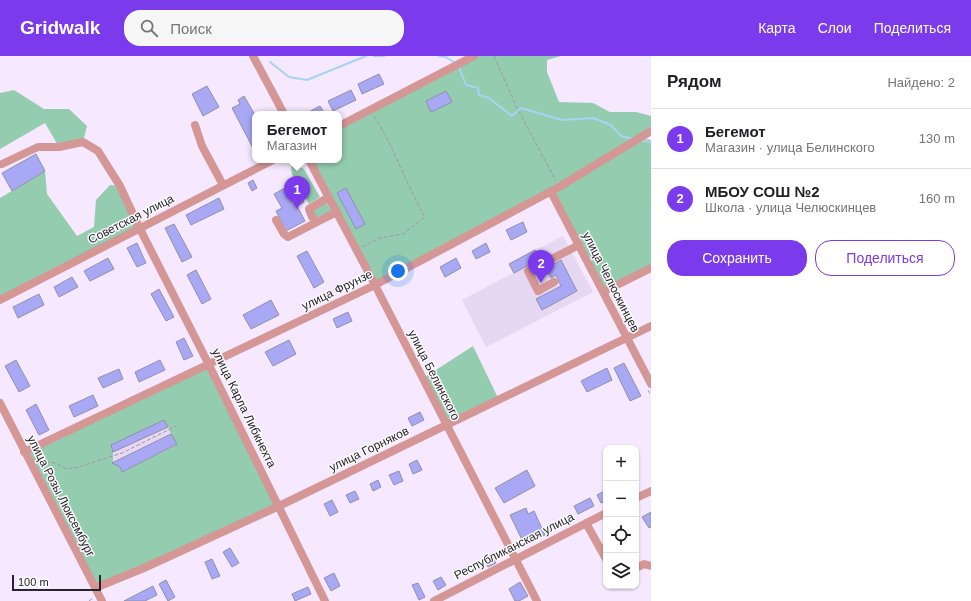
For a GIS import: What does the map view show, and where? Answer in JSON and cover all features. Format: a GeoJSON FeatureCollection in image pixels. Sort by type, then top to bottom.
{"type":"FeatureCollection","features":[{"type":"Feature","properties":{"kind":"street"},"geometry":{"type":"LineString","coordinates":[[253,56],[282,111]]}},
{"type":"Feature","properties":{"kind":"street"},"geometry":{"type":"LineString","coordinates":[[342,124],[474,56]]}},
{"type":"Feature","properties":{"kind":"street"},"geometry":{"type":"LineString","coordinates":[[195,125],[202,146],[223,185]]}},
{"type":"Feature","properties":{"kind":"street","name":"улица Фрунзе"},"geometry":{"type":"LineString","coordinates":[[24,452],[375,285],[551,192],[651,131]]}},
{"type":"Feature","properties":{"kind":"street","name":"улица Карла Либкнехта"},"geometry":{"type":"LineString","coordinates":[[2,164],[38,147],[59,147],[83,142],[98,150],[120,186],[325,601]]}},
{"type":"Feature","properties":{"kind":"street","name":"Советская улица"},"geometry":{"type":"LineString","coordinates":[[0,300],[139,227],[267,163]]}},
{"type":"Feature","properties":{"kind":"street","name":"улица Белинского"},"geometry":{"type":"LineString","coordinates":[[311,163],[357,250],[514,559],[537,601]]}},
{"type":"Feature","properties":{"kind":"street","name":"улица Челюскинцев"},"geometry":{"type":"LineString","coordinates":[[551,192],[651,384]]}},
{"type":"Feature","properties":{"kind":"street"},"geometry":{"type":"LineString","coordinates":[[318,222],[312,217],[309,209],[328,197]]}},
{"type":"Feature","properties":{"kind":"street"},"geometry":{"type":"LineString","coordinates":[[276,220],[284,234],[288,237],[337,212]]}},
{"type":"Feature","properties":{"kind":"street"},"geometry":{"type":"LineString","coordinates":[[554,282],[538,291],[528,271],[578,245]]}},
{"type":"Feature","properties":{"kind":"street"},"geometry":{"type":"LineString","coordinates":[[603,292],[651,268]]}},
{"type":"Feature","properties":{"kind":"street","name":"улица Горняков"},"geometry":{"type":"LineString","coordinates":[[95,588],[279,506],[651,326]]}},
{"type":"Feature","properties":{"kind":"street","name":"улица Розы Люксембург"},"geometry":{"type":"LineString","coordinates":[[0,403],[102,601]]}},
{"type":"Feature","properties":{"kind":"street"},"geometry":{"type":"LineString","coordinates":[[639,497],[651,491]]}},
{"type":"Feature","properties":{"kind":"street","name":"Республиканская улица"},"geometry":{"type":"LineString","coordinates":[[434,601],[603,514]]}},
{"type":"Feature","properties":{"kind":"street"},"geometry":{"type":"LineString","coordinates":[[586,523],[603,554]]}},
{"type":"Feature","properties":{"kind":"street"},"geometry":{"type":"LineString","coordinates":[[639,566],[644,564],[651,566]]}},
{"type":"Feature","properties":{"kind":"path"},"geometry":{"type":"LineString","coordinates":[[494,56],[517,108],[559,187]]}},
{"type":"Feature","properties":{"kind":"path"},"geometry":{"type":"LineString","coordinates":[[357,250],[380,238],[403,234],[425,217],[412,196],[384,131],[370,110]]}},
{"type":"Feature","properties":{"kind":"path"},"geometry":{"type":"LineString","coordinates":[[32,467],[38,463],[52,462],[67,469],[79,468],[122,453],[176,426]]}},
{"type":"Feature","properties":{"kind":"shaded area"},"geometry":{"type":"Polygon","coordinates":[[[563,236],[593,292],[486,347],[462,300],[513,273],[509,264],[563,236]]]}},
{"type":"Feature","properties":{"kind":"shaded area"},"geometry":{"type":"Polygon","coordinates":[[[164,420],[177,444],[122,472],[112,463],[113,452],[111,445],[164,420]]]}},
{"type":"Feature","properties":{"kind":"green space"},"geometry":{"type":"Polygon","coordinates":[[[474,56],[561,56],[547,60],[547,72],[559,102],[593,103],[610,112],[636,112],[651,116],[651,133],[645,139],[651,140],[651,268],[603,292],[551,192],[375,285],[311,163],[342,163],[342,124],[474,56]]]}},
{"type":"Feature","properties":{"kind":"green space"},"geometry":{"type":"Polygon","coordinates":[[[14,90],[44,109],[69,109],[87,126],[83,142],[59,147],[45,123],[0,149],[0,93],[14,90]]]}},
{"type":"Feature","properties":{"kind":"green space"},"geometry":{"type":"Polygon","coordinates":[[[296,164],[304,169],[320,197],[309,204],[292,174],[291,167],[296,164]]]}},
{"type":"Feature","properties":{"kind":"green space"},"geometry":{"type":"Polygon","coordinates":[[[45,171],[47,194],[77,236],[94,227],[96,200],[110,185],[120,186],[139,227],[0,300],[0,198],[45,171]]]}},
{"type":"Feature","properties":{"kind":"green space"},"geometry":{"type":"Polygon","coordinates":[[[326,201],[332,212],[316,218],[313,211],[326,201]]]}},
{"type":"Feature","properties":{"kind":"green space"},"geometry":{"type":"Polygon","coordinates":[[[473,346],[499,400],[445,425],[422,379],[473,346]]]}},
{"type":"Feature","properties":{"kind":"green space"},"geometry":{"type":"Polygon","coordinates":[[[209,365],[279,506],[95,588],[24,452],[209,365]],[[168,427],[113,452],[113,463],[120,467],[122,472],[176,445],[168,427]]]}},
{"type":"Feature","properties":{"kind":"building"},"geometry":{"type":"Polygon","coordinates":[[[379,74],[384,84],[362,94],[358,84],[379,74]]]}},
{"type":"Feature","properties":{"kind":"building"},"geometry":{"type":"Polygon","coordinates":[[[207,86],[219,107],[203,116],[192,94],[207,86]]]}},
{"type":"Feature","properties":{"kind":"building"},"geometry":{"type":"Polygon","coordinates":[[[351,90],[356,100],[333,111],[328,101],[351,90]]]}},
{"type":"Feature","properties":{"kind":"building"},"geometry":{"type":"Polygon","coordinates":[[[446,91],[452,102],[431,112],[426,101],[446,91]]]}},
{"type":"Feature","properties":{"kind":"building"},"geometry":{"type":"Polygon","coordinates":[[[244,96],[253,111],[252,146],[232,108],[240,104],[238,100],[244,96]]]}},
{"type":"Feature","properties":{"kind":"building"},"geometry":{"type":"Polygon","coordinates":[[[320,106],[323,111],[311,111],[320,106]]]}},
{"type":"Feature","properties":{"kind":"building"},"geometry":{"type":"Polygon","coordinates":[[[36,154],[45,171],[12,191],[2,173],[36,154]]]}},
{"type":"Feature","properties":{"kind":"building"},"geometry":{"type":"Polygon","coordinates":[[[253,180],[257,188],[252,191],[248,183],[253,180]]]}},
{"type":"Feature","properties":{"kind":"building"},"geometry":{"type":"Polygon","coordinates":[[[294,183],[304,202],[297,206],[305,221],[286,231],[276,211],[282,208],[274,194],[294,183]]]}},
{"type":"Feature","properties":{"kind":"building"},"geometry":{"type":"Polygon","coordinates":[[[346,188],[365,224],[356,229],[337,193],[346,188]]]}},
{"type":"Feature","properties":{"kind":"building"},"geometry":{"type":"Polygon","coordinates":[[[219,198],[224,209],[191,225],[186,215],[219,198]]]}},
{"type":"Feature","properties":{"kind":"building"},"geometry":{"type":"Polygon","coordinates":[[[523,222],[527,232],[511,240],[506,230],[523,222]]]}},
{"type":"Feature","properties":{"kind":"building"},"geometry":{"type":"Polygon","coordinates":[[[174,224],[192,257],[182,262],[165,228],[174,224]]]}},
{"type":"Feature","properties":{"kind":"building"},"geometry":{"type":"Polygon","coordinates":[[[137,243],[146,263],[137,267],[127,248],[137,243]]]}},
{"type":"Feature","properties":{"kind":"building"},"geometry":{"type":"Polygon","coordinates":[[[486,243],[490,252],[476,259],[472,251],[486,243]]]}},
{"type":"Feature","properties":{"kind":"building"},"geometry":{"type":"Polygon","coordinates":[[[535,250],[540,259],[514,273],[509,264],[535,250]]]}},
{"type":"Feature","properties":{"kind":"building"},"geometry":{"type":"Polygon","coordinates":[[[307,251],[324,282],[314,288],[297,256],[307,251]]]}},
{"type":"Feature","properties":{"kind":"building"},"geometry":{"type":"Polygon","coordinates":[[[108,258],[114,269],[90,281],[84,271],[108,258]]]}},
{"type":"Feature","properties":{"kind":"building"},"geometry":{"type":"Polygon","coordinates":[[[456,258],[461,268],[445,277],[440,267],[456,258]]]}},
{"type":"Feature","properties":{"kind":"building"},"geometry":{"type":"Polygon","coordinates":[[[561,260],[577,291],[542,310],[536,299],[561,286],[556,275],[551,278],[546,268],[561,260]]]}},
{"type":"Feature","properties":{"kind":"building"},"geometry":{"type":"Polygon","coordinates":[[[196,270],[211,299],[202,304],[187,275],[196,270]]]}},
{"type":"Feature","properties":{"kind":"building"},"geometry":{"type":"Polygon","coordinates":[[[72,277],[78,287],[59,297],[54,287],[72,277]]]}},
{"type":"Feature","properties":{"kind":"building"},"geometry":{"type":"Polygon","coordinates":[[[159,289],[174,317],[166,321],[151,294],[159,289]]]}},
{"type":"Feature","properties":{"kind":"building"},"geometry":{"type":"Polygon","coordinates":[[[39,294],[44,305],[18,318],[13,307],[39,294]]]}},
{"type":"Feature","properties":{"kind":"building"},"geometry":{"type":"Polygon","coordinates":[[[271,300],[279,315],[251,329],[243,315],[271,300]]]}},
{"type":"Feature","properties":{"kind":"building"},"geometry":{"type":"Polygon","coordinates":[[[348,312],[352,321],[337,328],[333,319],[348,312]]]}},
{"type":"Feature","properties":{"kind":"building"},"geometry":{"type":"Polygon","coordinates":[[[184,338],[193,356],[184,360],[176,342],[184,338]]]}},
{"type":"Feature","properties":{"kind":"building"},"geometry":{"type":"Polygon","coordinates":[[[289,340],[296,354],[273,366],[265,352],[289,340]]]}},
{"type":"Feature","properties":{"kind":"building"},"geometry":{"type":"Polygon","coordinates":[[[16,360],[30,386],[19,392],[5,366],[16,360]]]}},
{"type":"Feature","properties":{"kind":"building"},"geometry":{"type":"Polygon","coordinates":[[[160,360],[165,370],[139,382],[135,372],[160,360]]]}},
{"type":"Feature","properties":{"kind":"building"},"geometry":{"type":"Polygon","coordinates":[[[624,363],[641,396],[630,401],[614,368],[624,363]]]}},
{"type":"Feature","properties":{"kind":"building"},"geometry":{"type":"Polygon","coordinates":[[[607,368],[612,380],[587,392],[581,381],[607,368]]]}},
{"type":"Feature","properties":{"kind":"building"},"geometry":{"type":"Polygon","coordinates":[[[119,369],[123,379],[103,388],[98,378],[119,369]]]}},
{"type":"Feature","properties":{"kind":"building"},"geometry":{"type":"Polygon","coordinates":[[[93,395],[98,406],[74,417],[69,406],[93,395]]]}},
{"type":"Feature","properties":{"kind":"building"},"geometry":{"type":"Polygon","coordinates":[[[36,404],[49,430],[39,435],[26,410],[36,404]]]}},
{"type":"Feature","properties":{"kind":"building"},"geometry":{"type":"Polygon","coordinates":[[[420,412],[424,420],[412,426],[408,418],[420,412]]]}},
{"type":"Feature","properties":{"kind":"building"},"geometry":{"type":"Polygon","coordinates":[[[164,420],[168,427],[113,452],[111,445],[164,420]]]}},
{"type":"Feature","properties":{"kind":"building"},"geometry":{"type":"Polygon","coordinates":[[[171,434],[177,444],[122,472],[120,467],[112,463],[171,434]]]}},
{"type":"Feature","properties":{"kind":"building"},"geometry":{"type":"Polygon","coordinates":[[[417,460],[422,470],[413,474],[409,464],[417,460]]]}},
{"type":"Feature","properties":{"kind":"building"},"geometry":{"type":"Polygon","coordinates":[[[527,470],[535,486],[504,503],[495,488],[527,470]]]}},
{"type":"Feature","properties":{"kind":"building"},"geometry":{"type":"Polygon","coordinates":[[[399,471],[403,481],[394,485],[389,475],[399,471]]]}},
{"type":"Feature","properties":{"kind":"building"},"geometry":{"type":"Polygon","coordinates":[[[378,480],[381,487],[373,491],[370,484],[378,480]]]}},
{"type":"Feature","properties":{"kind":"building"},"geometry":{"type":"Polygon","coordinates":[[[355,491],[359,499],[350,503],[346,495],[355,491]]]}},
{"type":"Feature","properties":{"kind":"building"},"geometry":{"type":"Polygon","coordinates":[[[603,492],[603,502],[601,503],[597,495],[603,492]]]}},
{"type":"Feature","properties":{"kind":"building"},"geometry":{"type":"Polygon","coordinates":[[[590,498],[594,506],[578,514],[574,506],[590,498]]]}},
{"type":"Feature","properties":{"kind":"building"},"geometry":{"type":"Polygon","coordinates":[[[332,500],[338,512],[330,516],[324,504],[332,500]]]}},
{"type":"Feature","properties":{"kind":"building"},"geometry":{"type":"Polygon","coordinates":[[[526,508],[528,514],[534,511],[545,535],[524,544],[510,515],[526,508]]]}},
{"type":"Feature","properties":{"kind":"building"},"geometry":{"type":"Polygon","coordinates":[[[651,512],[651,527],[649,528],[642,517],[651,512]]]}},
{"type":"Feature","properties":{"kind":"building"},"geometry":{"type":"Polygon","coordinates":[[[230,548],[239,563],[232,567],[223,552],[230,548]]]}},
{"type":"Feature","properties":{"kind":"building"},"geometry":{"type":"Polygon","coordinates":[[[491,554],[496,563],[488,567],[483,559],[491,554]]]}},
{"type":"Feature","properties":{"kind":"building"},"geometry":{"type":"Polygon","coordinates":[[[212,559],[220,576],[212,579],[205,562],[212,559]]]}},
{"type":"Feature","properties":{"kind":"building"},"geometry":{"type":"Polygon","coordinates":[[[334,573],[340,586],[331,591],[324,578],[334,573]]]}},
{"type":"Feature","properties":{"kind":"building"},"geometry":{"type":"Polygon","coordinates":[[[441,577],[446,585],[438,590],[433,581],[441,577]]]}},
{"type":"Feature","properties":{"kind":"building"},"geometry":{"type":"Polygon","coordinates":[[[166,580],[175,597],[168,601],[159,584],[166,580]]]}},
{"type":"Feature","properties":{"kind":"building"},"geometry":{"type":"Polygon","coordinates":[[[520,582],[528,596],[519,601],[515,601],[509,589],[520,582]]]}},
{"type":"Feature","properties":{"kind":"building"},"geometry":{"type":"Polygon","coordinates":[[[418,583],[425,597],[419,600],[412,585],[418,583]]]}},
{"type":"Feature","properties":{"kind":"building"},"geometry":{"type":"Polygon","coordinates":[[[153,586],[157,595],[145,601],[124,601],[153,586]]]}},
{"type":"Feature","properties":{"kind":"building"},"geometry":{"type":"Polygon","coordinates":[[[308,587],[311,594],[295,601],[292,594],[308,587]]]}},
{"type":"Feature","properties":{"kind":"waterway"},"geometry":{"type":"LineString","coordinates":[[270,62],[289,77],[307,80],[366,56]]}},
{"type":"Feature","properties":{"kind":"waterway"},"geometry":{"type":"LineString","coordinates":[[374,56],[384,56]]}},
{"type":"Feature","properties":{"kind":"waterway"},"geometry":{"type":"LineString","coordinates":[[439,56],[446,57],[455,63]]}},
{"type":"Feature","properties":{"kind":"waterway"},"geometry":{"type":"LineString","coordinates":[[459,67],[466,85],[478,88],[479,95],[489,98],[512,116],[521,108],[562,120],[593,118],[611,125],[621,136],[634,139]]}},
{"type":"Feature","properties":{"kind":"waterway"},"geometry":{"type":"LineString","coordinates":[[640,140],[651,142]]}},
{"type":"Feature","properties":{"kind":"place","name":"Бегемот"},"geometry":{"type":"Point","coordinates":[297,209]}},
{"type":"Feature","properties":{"kind":"place","name":"МБОУ СОШ №2"},"geometry":{"type":"Point","coordinates":[541,283]}}]}
